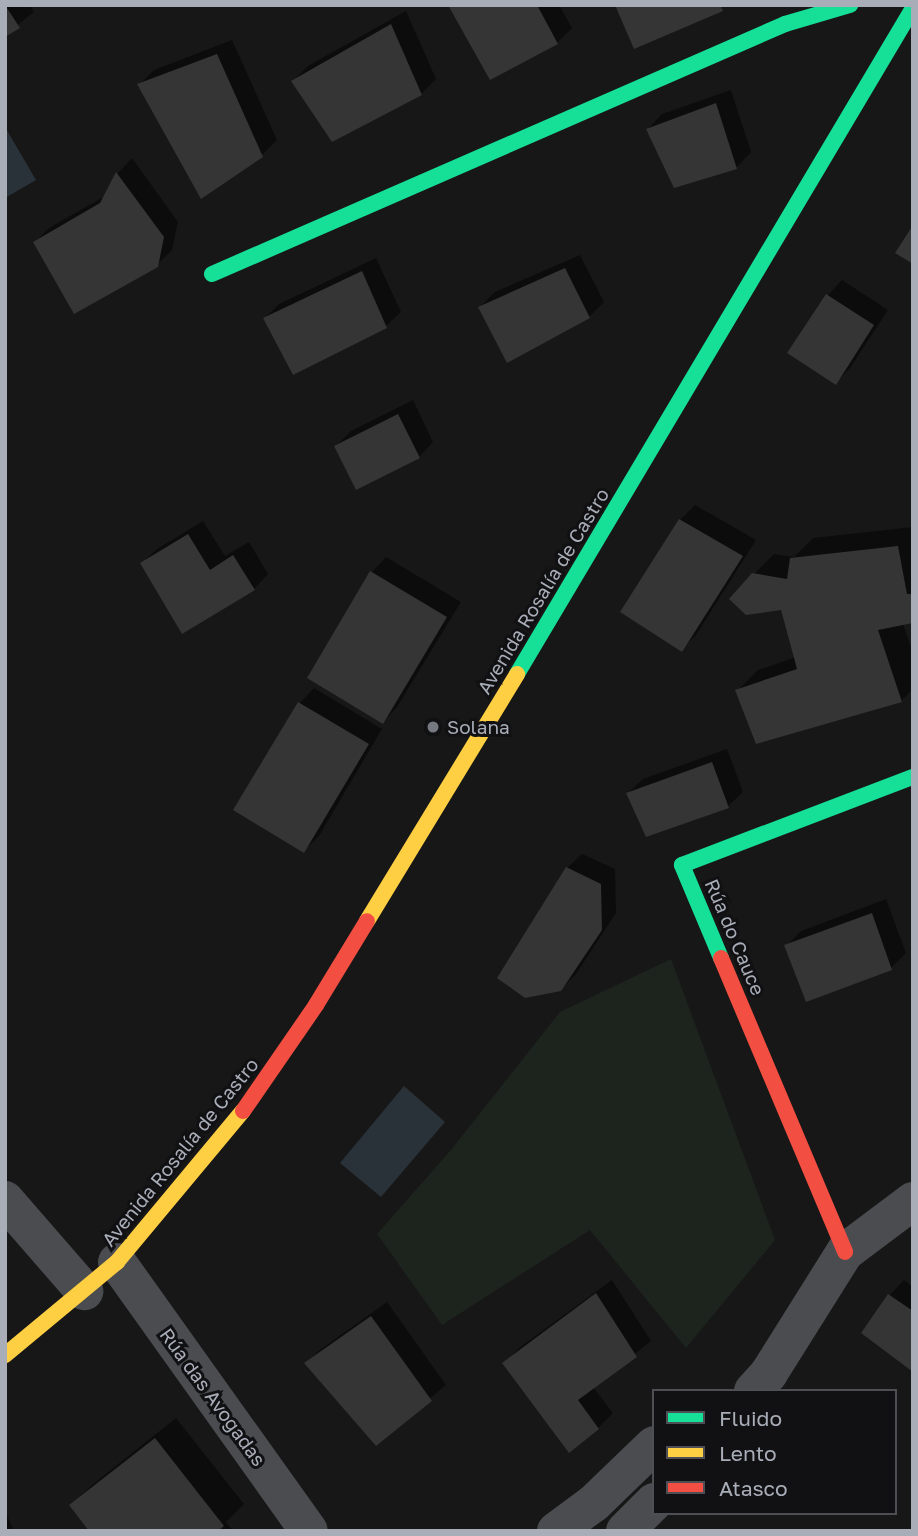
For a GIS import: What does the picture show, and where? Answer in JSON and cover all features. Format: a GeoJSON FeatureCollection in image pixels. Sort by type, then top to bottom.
{"type":"FeatureCollection","features":[{"type":"Feature","properties":{"kind":"street"},"geometry":{"type":"LineString","coordinates":[[212,274],[785,24],[850,5]]}},
{"type":"Feature","properties":{"kind":"street","name":"Avenida Rosalía de Castro"},"geometry":{"type":"LineString","coordinates":[[5,1355],[117,1262],[257,1096],[316,1005],[595,546],[913,8]]}},
{"type":"Feature","properties":{"kind":"street","name":"Rúa do Cauce"},"geometry":{"type":"LineString","coordinates":[[845,1252],[682,865],[913,777]]}},
{"type":"Feature","properties":{"kind":"street"},"geometry":{"type":"LineString","coordinates":[[5,1200],[84,1292]]}},
{"type":"Feature","properties":{"kind":"street"},"geometry":{"type":"LineString","coordinates":[[754,1385],[845,1252],[913,1201]]}},
{"type":"Feature","properties":{"kind":"street","name":"Rúa das Avogadas"},"geometry":{"type":"LineString","coordinates":[[117,1262],[309,1531]]}},
{"type":"Feature","properties":{"kind":"street"},"geometry":{"type":"LineString","coordinates":[[556,1531],[594,1503],[652,1447]]}},
{"type":"Feature","properties":{"kind":"street"},"geometry":{"type":"LineString","coordinates":[[625,1531],[652,1504]]}},
{"type":"Feature","properties":{"kind":"shaded area"},"geometry":{"type":"Polygon","coordinates":[[[5,127],[36,180],[5,198],[5,127]]]}},
{"type":"Feature","properties":{"kind":"shaded area"},"geometry":{"type":"Polygon","coordinates":[[[671,959],[775,1240],[686,1348],[590,1230],[442,1325],[377,1234],[451,1150],[560,1012],[671,959]]]}},
{"type":"Feature","properties":{"kind":"shaded area"},"geometry":{"type":"Polygon","coordinates":[[[404,1086],[445,1122],[381,1197],[340,1163],[404,1086]]]}},
{"type":"Feature","properties":{"kind":"building"},"geometry":{"type":"Polygon","coordinates":[[[5,5],[20,28],[5,37],[5,5]]]}},
{"type":"Feature","properties":{"kind":"building"},"geometry":{"type":"Polygon","coordinates":[[[448,5],[537,5],[558,44],[490,80],[448,5]]]}},
{"type":"Feature","properties":{"kind":"building"},"geometry":{"type":"Polygon","coordinates":[[[615,5],[720,5],[723,11],[634,49],[615,5]]]}},
{"type":"Feature","properties":{"kind":"building"},"geometry":{"type":"Polygon","coordinates":[[[391,24],[422,95],[332,142],[291,81],[391,24]]]}},
{"type":"Feature","properties":{"kind":"building"},"geometry":{"type":"Polygon","coordinates":[[[217,54],[263,157],[201,199],[137,84],[217,54]]]}},
{"type":"Feature","properties":{"kind":"building"},"geometry":{"type":"Polygon","coordinates":[[[716,103],[737,169],[674,188],[646,129],[716,103]]]}},
{"type":"Feature","properties":{"kind":"building"},"geometry":{"type":"Polygon","coordinates":[[[116,172],[164,237],[158,267],[74,314],[33,242],[100,203],[116,172]]]}},
{"type":"Feature","properties":{"kind":"building"},"geometry":{"type":"Polygon","coordinates":[[[913,225],[913,264],[895,253],[913,225]]]}},
{"type":"Feature","properties":{"kind":"building"},"geometry":{"type":"Polygon","coordinates":[[[565,268],[590,318],[507,363],[478,307],[565,268]]]}},
{"type":"Feature","properties":{"kind":"building"},"geometry":{"type":"Polygon","coordinates":[[[362,271],[387,328],[293,375],[263,318],[362,271]]]}},
{"type":"Feature","properties":{"kind":"building"},"geometry":{"type":"Polygon","coordinates":[[[826,294],[874,325],[836,385],[787,353],[826,294]]]}},
{"type":"Feature","properties":{"kind":"building"},"geometry":{"type":"Polygon","coordinates":[[[398,414],[420,458],[356,490],[334,446],[398,414]]]}},
{"type":"Feature","properties":{"kind":"building"},"geometry":{"type":"Polygon","coordinates":[[[679,519],[743,556],[682,652],[620,612],[679,519]]]}},
{"type":"Feature","properties":{"kind":"building"},"geometry":{"type":"Polygon","coordinates":[[[188,534],[210,570],[233,555],[255,590],[182,634],[140,563],[188,534]]]}},
{"type":"Feature","properties":{"kind":"building"},"geometry":{"type":"Polygon","coordinates":[[[898,546],[907,594],[913,594],[913,623],[878,630],[902,702],[756,744],[735,690],[797,669],[781,610],[746,615],[729,599],[752,573],[787,579],[790,558],[898,546]]]}},
{"type":"Feature","properties":{"kind":"building"},"geometry":{"type":"Polygon","coordinates":[[[370,571],[447,617],[383,724],[307,678],[370,571]]]}},
{"type":"Feature","properties":{"kind":"building"},"geometry":{"type":"Polygon","coordinates":[[[298,702],[369,744],[304,853],[233,810],[298,702]]]}},
{"type":"Feature","properties":{"kind":"building"},"geometry":{"type":"Polygon","coordinates":[[[712,762],[729,808],[646,837],[626,793],[712,762]]]}},
{"type":"Feature","properties":{"kind":"building"},"geometry":{"type":"Polygon","coordinates":[[[566,867],[601,884],[602,930],[561,991],[525,998],[497,978],[566,867]]]}},
{"type":"Feature","properties":{"kind":"building"},"geometry":{"type":"Polygon","coordinates":[[[872,913],[892,970],[806,1002],[784,945],[872,913]]]}},
{"type":"Feature","properties":{"kind":"building"},"geometry":{"type":"Polygon","coordinates":[[[596,1293],[637,1357],[578,1400],[599,1429],[569,1453],[502,1363],[596,1293]]]}},
{"type":"Feature","properties":{"kind":"building"},"geometry":{"type":"Polygon","coordinates":[[[888,1294],[913,1311],[913,1372],[861,1333],[888,1294]]]}},
{"type":"Feature","properties":{"kind":"building"},"geometry":{"type":"Polygon","coordinates":[[[371,1316],[432,1401],[376,1446],[304,1363],[371,1316]]]}},
{"type":"Feature","properties":{"kind":"building"},"geometry":{"type":"Polygon","coordinates":[[[155,1438],[224,1526],[218,1531],[89,1531],[69,1505],[155,1438]]]}},
{"type":"Feature","properties":{"kind":"traffic: fast"},"geometry":{"type":"LineString","coordinates":[[212,274],[785,24],[850,5]]}},
{"type":"Feature","properties":{"kind":"traffic: fast"},"geometry":{"type":"LineString","coordinates":[[517,674],[913,8]]}},
{"type":"Feature","properties":{"kind":"traffic: fast"},"geometry":{"type":"LineString","coordinates":[[721,958],[682,865],[913,777]]}},
{"type":"Feature","properties":{"kind":"traffic: slow"},"geometry":{"type":"LineString","coordinates":[[367,921],[517,674]]}},
{"type":"Feature","properties":{"kind":"traffic: slow"},"geometry":{"type":"LineString","coordinates":[[5,1355],[117,1262],[243,1111]]}},
{"type":"Feature","properties":{"kind":"traffic: jam"},"geometry":{"type":"LineString","coordinates":[[243,1111],[316,1005],[367,921]]}},
{"type":"Feature","properties":{"kind":"traffic: jam"},"geometry":{"type":"LineString","coordinates":[[721,958],[845,1252]]}},
{"type":"Feature","properties":{"kind":"place","name":"Solana"},"geometry":{"type":"Point","coordinates":[433,727]}}]}
